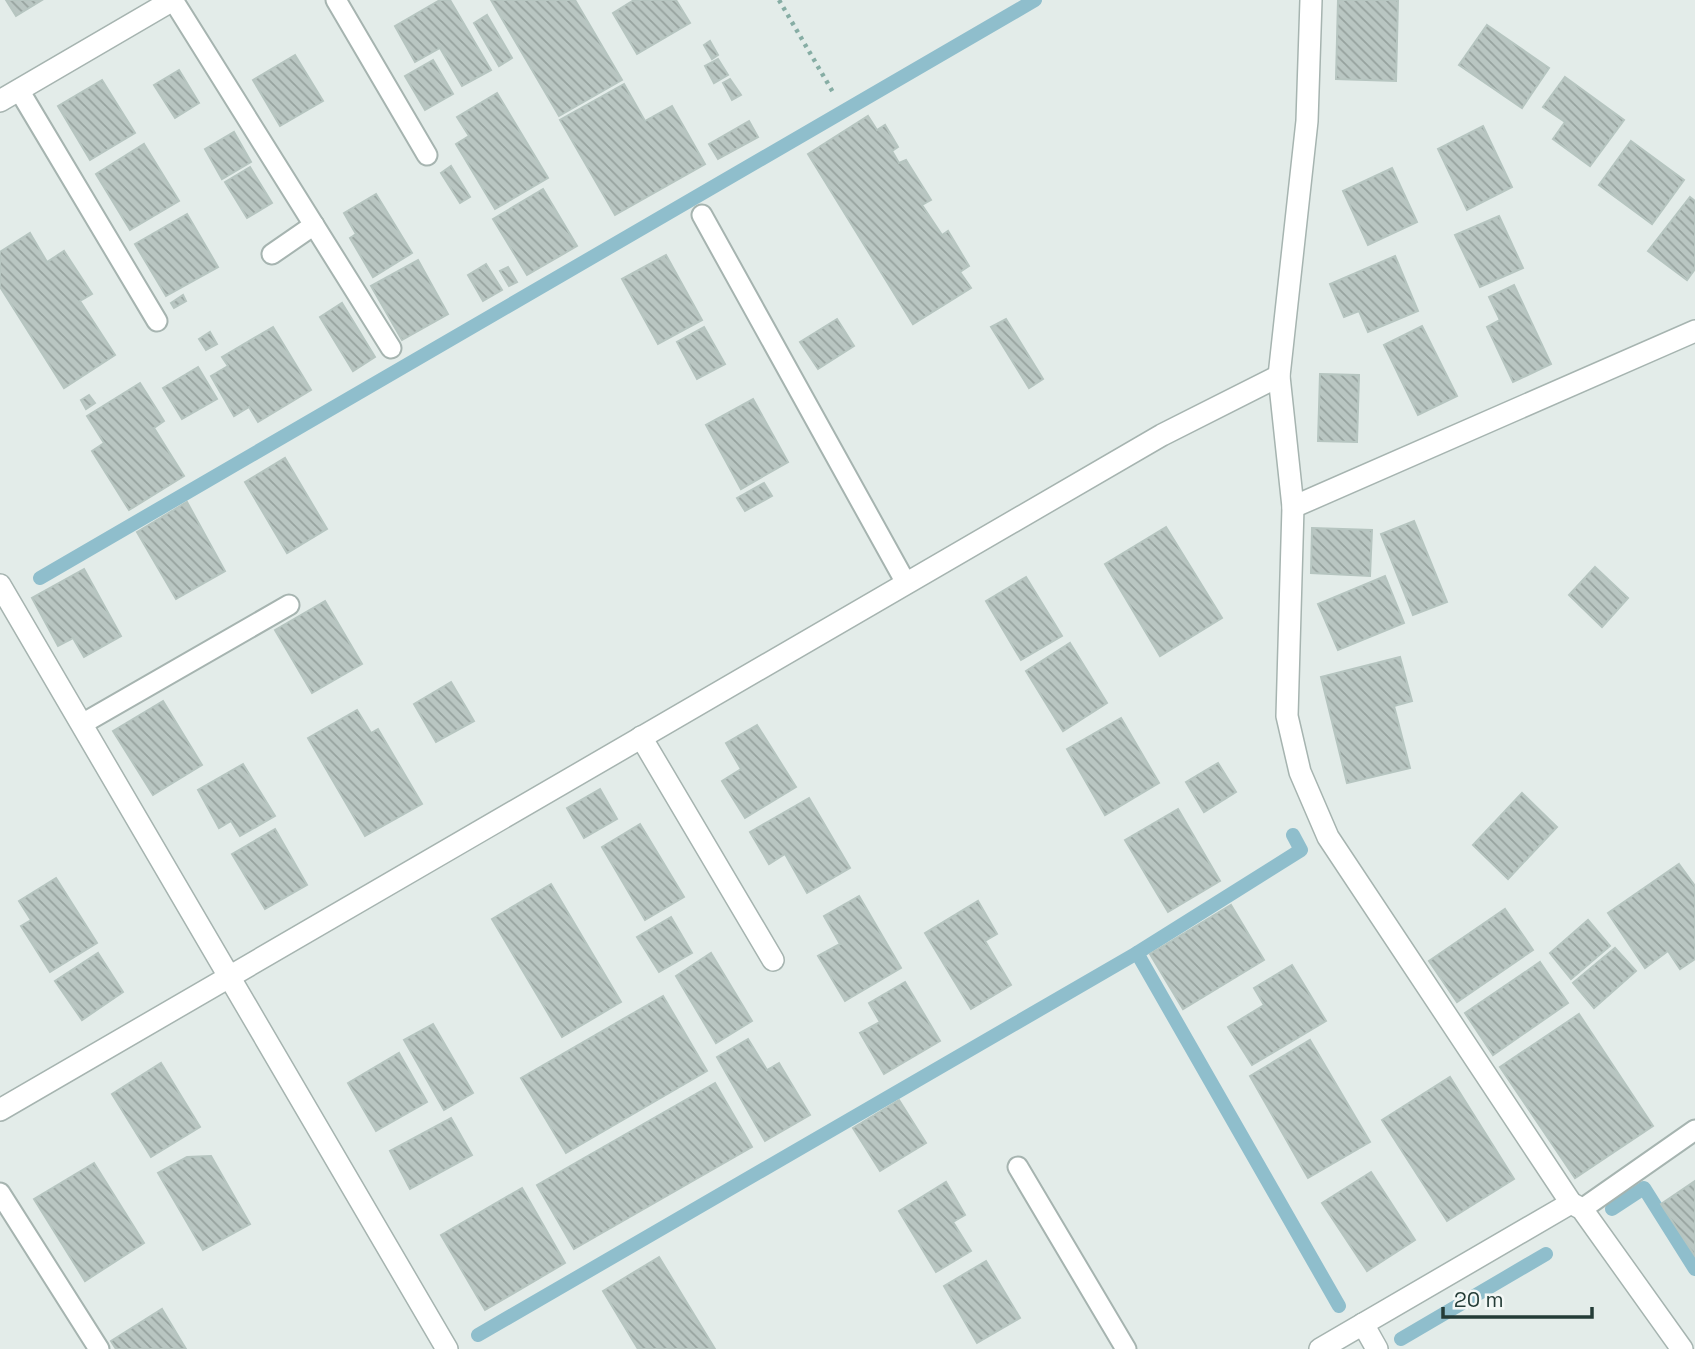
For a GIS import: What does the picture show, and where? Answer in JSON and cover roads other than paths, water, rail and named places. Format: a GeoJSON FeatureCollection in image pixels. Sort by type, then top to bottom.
{"type":"FeatureCollection","features":[{"type":"Feature","properties":{"kind":"street"},"geometry":{"type":"LineString","coordinates":[[0,101],[173,0]]}},
{"type":"Feature","properties":{"kind":"street"},"geometry":{"type":"LineString","coordinates":[[1311,0],[1307,121],[1279,376],[1293,508],[1287,716],[1300,772],[1328,837],[1576,1206],[1682,1349]]}},
{"type":"Feature","properties":{"kind":"street"},"geometry":{"type":"LineString","coordinates":[[1293,508],[1695,331]]}},
{"type":"Feature","properties":{"kind":"street"},"geometry":{"type":"LineString","coordinates":[[0,1110],[1162,435],[1279,376]]}},
{"type":"Feature","properties":{"kind":"street"},"geometry":{"type":"LineString","coordinates":[[0,585],[447,1349]]}},
{"type":"Feature","properties":{"kind":"street"},"geometry":{"type":"LineString","coordinates":[[641,737],[773,960]]}},
{"type":"Feature","properties":{"kind":"street"},"geometry":{"type":"LineString","coordinates":[[1320,1349],[1576,1206]]}},
{"type":"Feature","properties":{"kind":"street"},"geometry":{"type":"LineString","coordinates":[[1363,1324],[1377,1349]]}},
{"type":"Feature","properties":{"kind":"lane"},"geometry":{"type":"LineString","coordinates":[[173,0],[391,348]]}},
{"type":"Feature","properties":{"kind":"lane"},"geometry":{"type":"LineString","coordinates":[[336,0],[427,155]]}},
{"type":"Feature","properties":{"kind":"lane"},"geometry":{"type":"LineString","coordinates":[[19,90],[157,321]]}},
{"type":"Feature","properties":{"kind":"lane"},"geometry":{"type":"LineString","coordinates":[[702,215],[906,583]]}},
{"type":"Feature","properties":{"kind":"lane"},"geometry":{"type":"LineString","coordinates":[[272,254],[314,225]]}},
{"type":"Feature","properties":{"kind":"lane"},"geometry":{"type":"LineString","coordinates":[[82,724],[289,605]]}},
{"type":"Feature","properties":{"kind":"lane"},"geometry":{"type":"LineString","coordinates":[[1576,1206],[1695,1130]]}},
{"type":"Feature","properties":{"kind":"lane"},"geometry":{"type":"LineString","coordinates":[[1018,1167],[1126,1349]]}},
{"type":"Feature","properties":{"kind":"lane"},"geometry":{"type":"LineString","coordinates":[[0,1193],[99,1349]]}},
{"type":"Feature","properties":{"kind":"waterway"},"geometry":{"type":"LineString","coordinates":[[40,578],[1035,0]]}},
{"type":"Feature","properties":{"kind":"waterway"},"geometry":{"type":"LineString","coordinates":[[478,1335],[1137,953],[1301,850],[1293,835]]}},
{"type":"Feature","properties":{"kind":"waterway"},"geometry":{"type":"LineString","coordinates":[[1137,953],[1339,1306]]}},
{"type":"Feature","properties":{"kind":"waterway"},"geometry":{"type":"LineString","coordinates":[[1612,1209],[1644,1188],[1695,1269]]}},
{"type":"Feature","properties":{"kind":"waterway"},"geometry":{"type":"LineString","coordinates":[[1401,1339],[1546,1254]]}}]}
